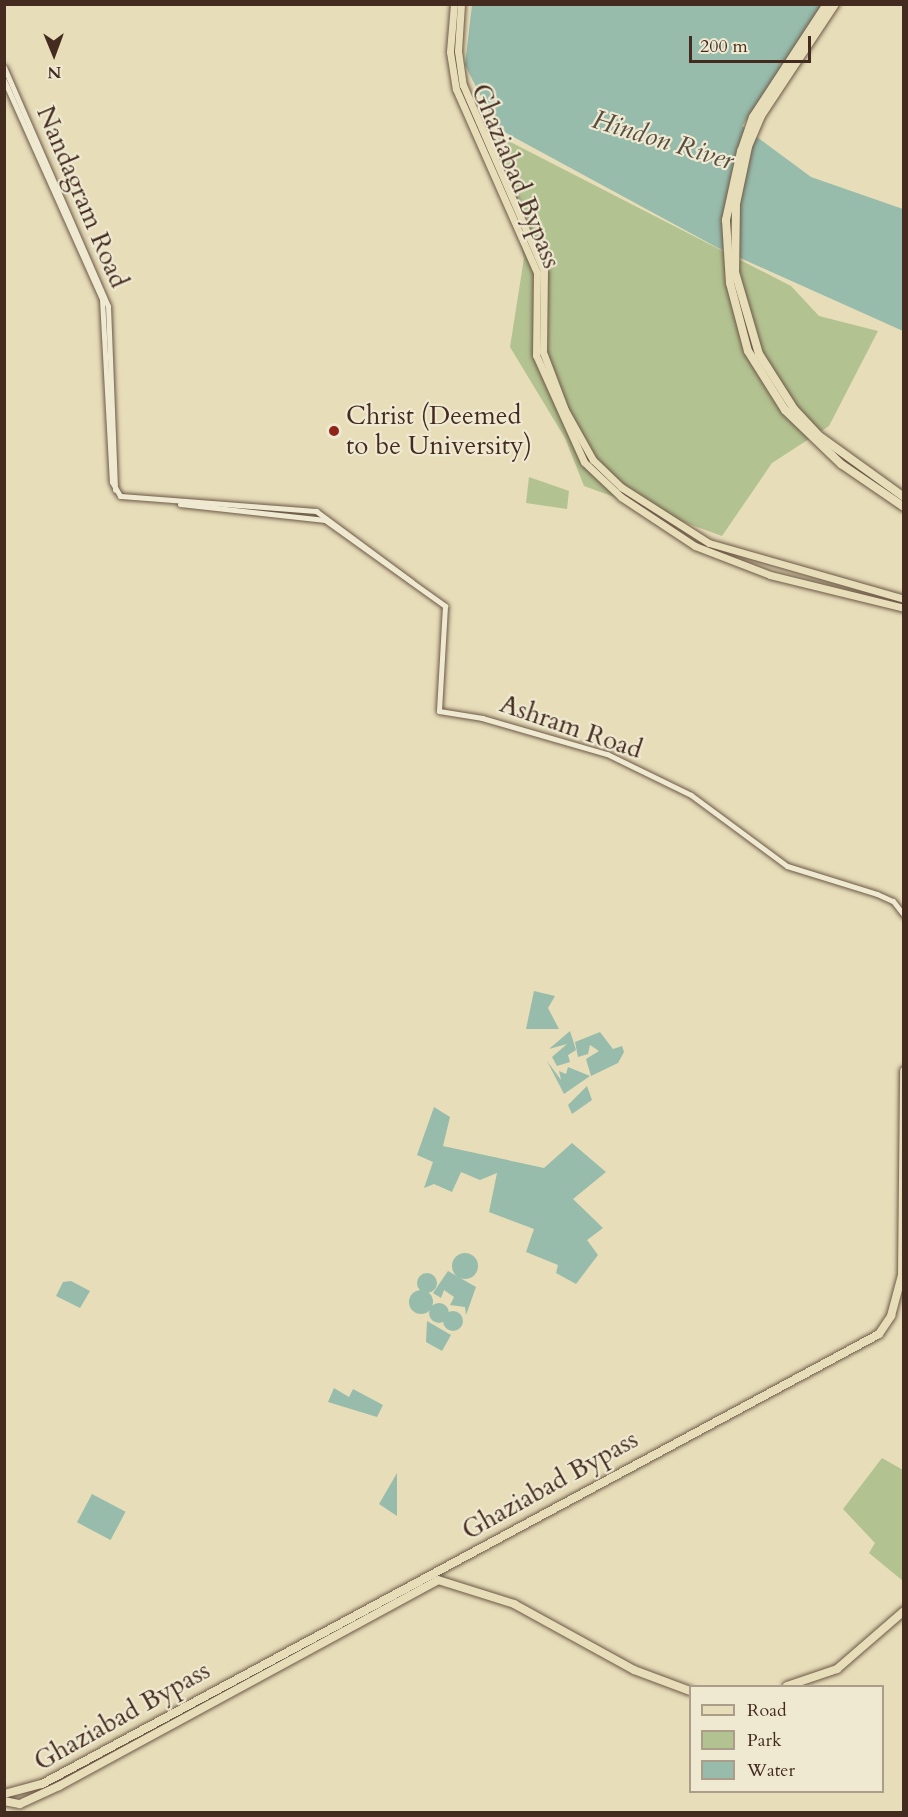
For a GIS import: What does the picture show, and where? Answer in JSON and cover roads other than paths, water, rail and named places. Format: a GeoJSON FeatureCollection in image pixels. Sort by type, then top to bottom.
{"type":"FeatureCollection","features":[{"type":"Feature","properties":{"kind":"highway"},"geometry":{"type":"LineString","coordinates":[[827,4],[753,117],[730,195],[726,253],[742,335],[760,375],[816,443],[891,493],[903,497]]}},
{"type":"Feature","properties":{"kind":"highway"},"geometry":{"type":"LineString","coordinates":[[835,4],[761,116],[748,147],[736,204],[735,272],[759,354],[794,409],[818,435],[891,493],[903,507]]}},
{"type":"Feature","properties":{"kind":"highway","name":"Ghaziabad Bypass"},"geometry":{"type":"LineString","coordinates":[[4,1794],[25,1792],[65,1772],[879,1334],[891,1316],[902,1277],[903,1071]]}},
{"type":"Feature","properties":{"kind":"highway","name":"Ghaziabad Bypass"},"geometry":{"type":"LineString","coordinates":[[4,1801],[20,1804],[69,1780],[438,1580],[514,1604],[634,1670],[689,1691]]}},
{"type":"Feature","properties":{"kind":"highway"},"geometry":{"type":"LineString","coordinates":[[791,1685],[837,1669],[903,1611]]}},
{"type":"Feature","properties":{"kind":"highway"},"geometry":{"type":"LineString","coordinates":[[75,1766],[80,1774]]}},
{"type":"Feature","properties":{"kind":"highway"},"geometry":{"type":"LineString","coordinates":[[65,1772],[69,1780]]}},
{"type":"Feature","properties":{"kind":"main road","name":"Ghaziabad Bypass"},"geometry":{"type":"LineString","coordinates":[[454,4],[450,52],[456,89],[537,273],[536,355],[578,454],[621,497],[695,546],[778,577],[903,609]]}},
{"type":"Feature","properties":{"kind":"main road","name":"Ghaziabad Bypass"},"geometry":{"type":"LineString","coordinates":[[461,4],[458,51],[463,85],[544,271],[543,352],[584,447],[621,487],[689,534],[744,555],[782,562],[903,599]]}},
{"type":"Feature","properties":{"kind":"main road"},"geometry":{"type":"LineString","coordinates":[[778,577],[782,562]]}},
{"type":"Feature","properties":{"kind":"street","name":"Nandagram Road"},"geometry":{"type":"LineString","coordinates":[[4,67],[96,280],[104,310],[115,490],[128,500],[180,504]]}},
{"type":"Feature","properties":{"kind":"street","name":"Nandagram Road"},"geometry":{"type":"LineString","coordinates":[[4,80],[25,120]]}},
{"type":"Feature","properties":{"kind":"street","name":"Ashram Road"},"geometry":{"type":"LineString","coordinates":[[180,504],[322,513],[445,606],[439,711],[482,718],[607,754],[691,795],[787,866],[878,894],[893,901],[903,915]]}},
{"type":"Feature","properties":{"kind":"water","name":"Hindon River"},"geometry":{"type":"Polygon","coordinates":[[[472,5],[824,5],[742,126],[811,177],[903,209],[903,331],[718,248],[497,128],[465,65],[472,5]]]}},
{"type":"Feature","properties":{"kind":"water"},"geometry":{"type":"Polygon","coordinates":[[[534,991],[555,996],[548,1008],[559,1029],[526,1029],[534,991]]]}},
{"type":"Feature","properties":{"kind":"water"},"geometry":{"type":"Polygon","coordinates":[[[570,1031],[576,1050],[568,1055],[570,1062],[557,1066],[552,1057],[567,1044],[549,1049],[570,1031]]]}},
{"type":"Feature","properties":{"kind":"water"},"geometry":{"type":"Polygon","coordinates":[[[600,1032],[613,1049],[622,1046],[624,1052],[618,1063],[591,1076],[586,1059],[599,1051],[590,1045],[588,1054],[578,1057],[575,1042],[600,1032]]]}},
{"type":"Feature","properties":{"kind":"water"},"geometry":{"type":"Polygon","coordinates":[[[547,1061],[561,1080],[559,1071],[566,1074],[568,1067],[590,1076],[564,1094],[547,1061]]]}},
{"type":"Feature","properties":{"kind":"water"},"geometry":{"type":"Polygon","coordinates":[[[587,1086],[592,1100],[572,1114],[568,1105],[587,1086]]]}},
{"type":"Feature","properties":{"kind":"water"},"geometry":{"type":"Polygon","coordinates":[[[434,1107],[450,1117],[443,1146],[544,1168],[572,1143],[606,1172],[573,1199],[603,1228],[587,1240],[598,1255],[576,1284],[556,1273],[558,1265],[526,1252],[534,1229],[489,1212],[497,1173],[480,1180],[461,1172],[452,1192],[434,1184],[424,1188],[433,1162],[417,1155],[434,1107]]]}},
{"type":"Feature","properties":{"kind":"water"},"geometry":{"type":"Polygon","coordinates":[[[465,1253],[474,1257],[478,1266],[474,1275],[465,1279],[456,1275],[452,1266],[456,1257],[465,1253]]]}},
{"type":"Feature","properties":{"kind":"water"},"geometry":{"type":"Polygon","coordinates":[[[448,1271],[476,1287],[466,1315],[465,1307],[450,1305],[454,1297],[444,1290],[441,1298],[433,1293],[448,1271]]]}},
{"type":"Feature","properties":{"kind":"water"},"geometry":{"type":"Polygon","coordinates":[[[427,1273],[434,1276],[437,1283],[434,1290],[427,1293],[420,1290],[417,1283],[420,1276],[427,1273]]]}},
{"type":"Feature","properties":{"kind":"water"},"geometry":{"type":"Polygon","coordinates":[[[71,1281],[90,1291],[80,1308],[56,1296],[63,1282],[71,1281]]]}},
{"type":"Feature","properties":{"kind":"water"},"geometry":{"type":"Polygon","coordinates":[[[421,1290],[426,1291],[432,1297],[432,1307],[426,1313],[421,1314],[416,1313],[410,1307],[409,1302],[410,1297],[416,1291],[421,1290]]]}},
{"type":"Feature","properties":{"kind":"water"},"geometry":{"type":"Polygon","coordinates":[[[439,1303],[446,1306],[449,1313],[446,1320],[439,1323],[432,1320],[429,1313],[432,1306],[439,1303]]]}},
{"type":"Feature","properties":{"kind":"water"},"geometry":{"type":"Polygon","coordinates":[[[453,1311],[460,1314],[463,1321],[460,1328],[453,1331],[446,1328],[443,1321],[446,1314],[453,1311]]]}},
{"type":"Feature","properties":{"kind":"water"},"geometry":{"type":"Polygon","coordinates":[[[427,1321],[451,1335],[442,1351],[426,1342],[427,1321]]]}},
{"type":"Feature","properties":{"kind":"water"},"geometry":{"type":"Polygon","coordinates":[[[334,1388],[349,1397],[353,1389],[383,1405],[377,1417],[328,1402],[334,1388]]]}},
{"type":"Feature","properties":{"kind":"water"},"geometry":{"type":"Polygon","coordinates":[[[397,1473],[397,1516],[379,1504],[397,1473]]]}},
{"type":"Feature","properties":{"kind":"water"},"geometry":{"type":"Polygon","coordinates":[[[92,1494],[126,1512],[111,1540],[77,1522],[92,1494]]]}},
{"type":"Feature","properties":{"kind":"place","name":"Christ (Deemed to be University)"},"geometry":{"type":"Point","coordinates":[334,431]}}]}
